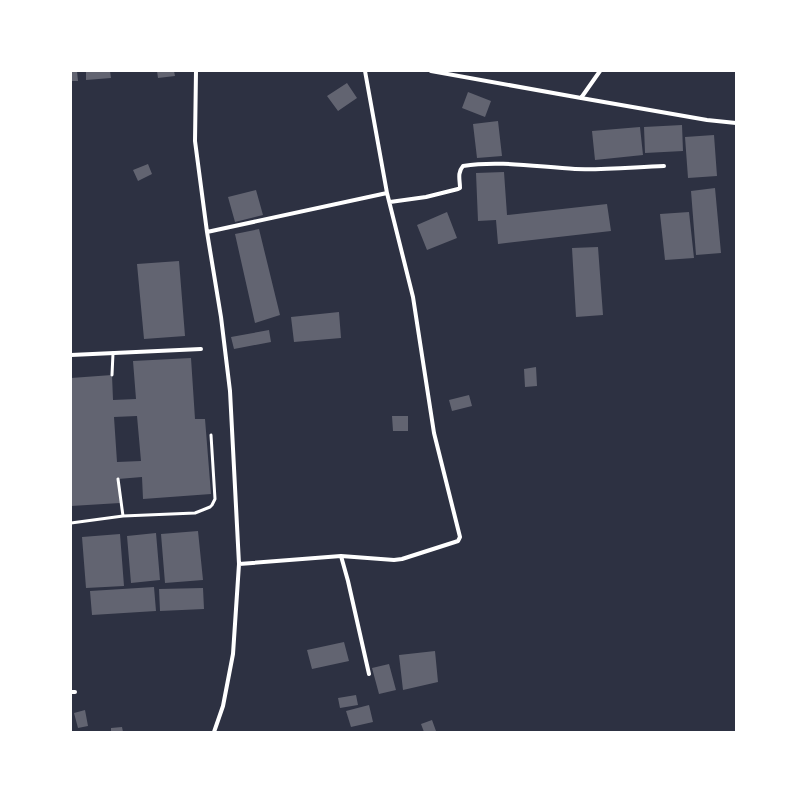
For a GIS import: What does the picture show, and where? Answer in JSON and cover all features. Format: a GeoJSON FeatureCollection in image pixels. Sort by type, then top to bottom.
{"type":"FeatureCollection","features":[{"type":"Feature","properties":{"kind":"street"},"geometry":{"type":"LineString","coordinates":[[196,71],[195,141],[207,232],[221,317],[230,391],[240,564],[233,654],[223,706],[214,732]]}},
{"type":"Feature","properties":{"kind":"street"},"geometry":{"type":"LineString","coordinates":[[240,564],[341,556],[394,560],[402,559],[458,541],[460,537],[434,433],[413,297],[390,202],[386,192],[365,71]]}},
{"type":"Feature","properties":{"kind":"street"},"geometry":{"type":"LineString","coordinates":[[431,71],[706,120],[736,123]]}},
{"type":"Feature","properties":{"kind":"street"},"geometry":{"type":"LineString","coordinates":[[581,98],[600,71]]}},
{"type":"Feature","properties":{"kind":"street"},"geometry":{"type":"LineString","coordinates":[[390,202],[426,197],[459,189],[459,175],[463,166],[521,165],[577,169],[664,166]]}},
{"type":"Feature","properties":{"kind":"street"},"geometry":{"type":"LineString","coordinates":[[207,232],[386,192]]}},
{"type":"Feature","properties":{"kind":"street"},"geometry":{"type":"LineString","coordinates":[[71,355],[201,349]]}},
{"type":"Feature","properties":{"kind":"street"},"geometry":{"type":"LineString","coordinates":[[341,556],[369,674]]}},
{"type":"Feature","properties":{"kind":"lane"},"geometry":{"type":"LineString","coordinates":[[112,375],[113,353]]}},
{"type":"Feature","properties":{"kind":"lane"},"geometry":{"type":"LineString","coordinates":[[71,523],[124,516],[195,513],[212,505],[215,498],[211,435]]}},
{"type":"Feature","properties":{"kind":"lane"},"geometry":{"type":"LineString","coordinates":[[118,478],[124,516]]}},
{"type":"Feature","properties":{"kind":"building"},"geometry":{"type":"Polygon","coordinates":[[[71,71],[77,71],[78,81],[71,81],[71,71]]]}},
{"type":"Feature","properties":{"kind":"building"},"geometry":{"type":"Polygon","coordinates":[[[86,71],[110,71],[111,78],[86,80],[86,71]]]}},
{"type":"Feature","properties":{"kind":"building"},"geometry":{"type":"Polygon","coordinates":[[[157,71],[174,71],[175,76],[158,78],[157,71]]]}},
{"type":"Feature","properties":{"kind":"building"},"geometry":{"type":"Polygon","coordinates":[[[347,83],[357,98],[338,111],[327,96],[347,83]]]}},
{"type":"Feature","properties":{"kind":"building"},"geometry":{"type":"Polygon","coordinates":[[[468,92],[491,101],[485,117],[462,108],[468,92]]]}},
{"type":"Feature","properties":{"kind":"building"},"geometry":{"type":"Polygon","coordinates":[[[498,121],[502,156],[477,158],[473,124],[498,121]]]}},
{"type":"Feature","properties":{"kind":"building"},"geometry":{"type":"Polygon","coordinates":[[[682,125],[683,151],[645,153],[644,127],[682,125]]]}},
{"type":"Feature","properties":{"kind":"building"},"geometry":{"type":"Polygon","coordinates":[[[640,127],[643,155],[595,160],[592,131],[640,127]]]}},
{"type":"Feature","properties":{"kind":"building"},"geometry":{"type":"Polygon","coordinates":[[[714,135],[717,176],[688,178],[685,137],[714,135]]]}},
{"type":"Feature","properties":{"kind":"building"},"geometry":{"type":"Polygon","coordinates":[[[148,164],[152,174],[138,181],[133,170],[148,164]]]}},
{"type":"Feature","properties":{"kind":"building"},"geometry":{"type":"Polygon","coordinates":[[[504,172],[507,215],[607,204],[611,231],[498,244],[496,220],[478,221],[476,173],[504,172]]]}},
{"type":"Feature","properties":{"kind":"building"},"geometry":{"type":"Polygon","coordinates":[[[715,188],[721,253],[696,255],[691,191],[715,188]]]}},
{"type":"Feature","properties":{"kind":"building"},"geometry":{"type":"Polygon","coordinates":[[[256,190],[263,215],[235,222],[228,197],[256,190]]]}},
{"type":"Feature","properties":{"kind":"building"},"geometry":{"type":"Polygon","coordinates":[[[447,212],[457,238],[427,250],[417,225],[447,212]]]}},
{"type":"Feature","properties":{"kind":"building"},"geometry":{"type":"Polygon","coordinates":[[[689,212],[694,258],[665,260],[660,214],[689,212]]]}},
{"type":"Feature","properties":{"kind":"building"},"geometry":{"type":"Polygon","coordinates":[[[259,229],[280,315],[255,323],[235,234],[259,229]]]}},
{"type":"Feature","properties":{"kind":"building"},"geometry":{"type":"Polygon","coordinates":[[[598,247],[603,315],[576,317],[572,248],[598,247]]]}},
{"type":"Feature","properties":{"kind":"building"},"geometry":{"type":"Polygon","coordinates":[[[179,261],[185,336],[144,339],[137,264],[179,261]]]}},
{"type":"Feature","properties":{"kind":"building"},"geometry":{"type":"Polygon","coordinates":[[[339,312],[341,338],[294,342],[291,317],[339,312]]]}},
{"type":"Feature","properties":{"kind":"building"},"geometry":{"type":"Polygon","coordinates":[[[269,330],[271,342],[234,349],[231,337],[269,330]]]}},
{"type":"Feature","properties":{"kind":"building"},"geometry":{"type":"Polygon","coordinates":[[[191,358],[195,419],[205,419],[211,494],[143,499],[142,477],[118,479],[120,503],[71,506],[71,378],[112,375],[113,400],[136,399],[133,361],[191,358]],[[137,416],[114,417],[117,462],[141,461],[137,416]]]}},
{"type":"Feature","properties":{"kind":"building"},"geometry":{"type":"Polygon","coordinates":[[[536,367],[537,386],[525,387],[524,369],[536,367]]]}},
{"type":"Feature","properties":{"kind":"building"},"geometry":{"type":"Polygon","coordinates":[[[469,395],[472,406],[452,411],[449,400],[469,395]]]}},
{"type":"Feature","properties":{"kind":"building"},"geometry":{"type":"Polygon","coordinates":[[[392,416],[408,416],[408,431],[393,431],[392,416]]]}},
{"type":"Feature","properties":{"kind":"building"},"geometry":{"type":"Polygon","coordinates":[[[198,531],[203,580],[165,583],[161,534],[198,531]]]}},
{"type":"Feature","properties":{"kind":"building"},"geometry":{"type":"Polygon","coordinates":[[[156,533],[160,580],[131,583],[127,536],[156,533]]]}},
{"type":"Feature","properties":{"kind":"building"},"geometry":{"type":"Polygon","coordinates":[[[120,534],[124,586],[86,588],[82,537],[120,534]]]}},
{"type":"Feature","properties":{"kind":"building"},"geometry":{"type":"Polygon","coordinates":[[[154,587],[156,611],[92,615],[90,591],[154,587]]]}},
{"type":"Feature","properties":{"kind":"building"},"geometry":{"type":"Polygon","coordinates":[[[203,588],[204,609],[160,611],[159,589],[203,588]]]}},
{"type":"Feature","properties":{"kind":"building"},"geometry":{"type":"Polygon","coordinates":[[[344,642],[349,661],[312,669],[307,650],[344,642]]]}},
{"type":"Feature","properties":{"kind":"building"},"geometry":{"type":"Polygon","coordinates":[[[435,651],[438,682],[403,690],[399,655],[435,651]]]}},
{"type":"Feature","properties":{"kind":"building"},"geometry":{"type":"Polygon","coordinates":[[[389,664],[396,690],[379,694],[372,668],[389,664]]]}},
{"type":"Feature","properties":{"kind":"building"},"geometry":{"type":"Polygon","coordinates":[[[356,695],[358,705],[340,708],[338,698],[356,695]]]}},
{"type":"Feature","properties":{"kind":"building"},"geometry":{"type":"Polygon","coordinates":[[[369,705],[373,722],[351,727],[346,711],[369,705]]]}},
{"type":"Feature","properties":{"kind":"building"},"geometry":{"type":"Polygon","coordinates":[[[85,710],[88,726],[78,728],[74,713],[85,710]]]}},
{"type":"Feature","properties":{"kind":"building"},"geometry":{"type":"Polygon","coordinates":[[[432,720],[436,731],[424,732],[421,724],[432,720]]]}},
{"type":"Feature","properties":{"kind":"building"},"geometry":{"type":"Polygon","coordinates":[[[122,727],[123,732],[111,732],[111,728],[122,727]]]}}]}
